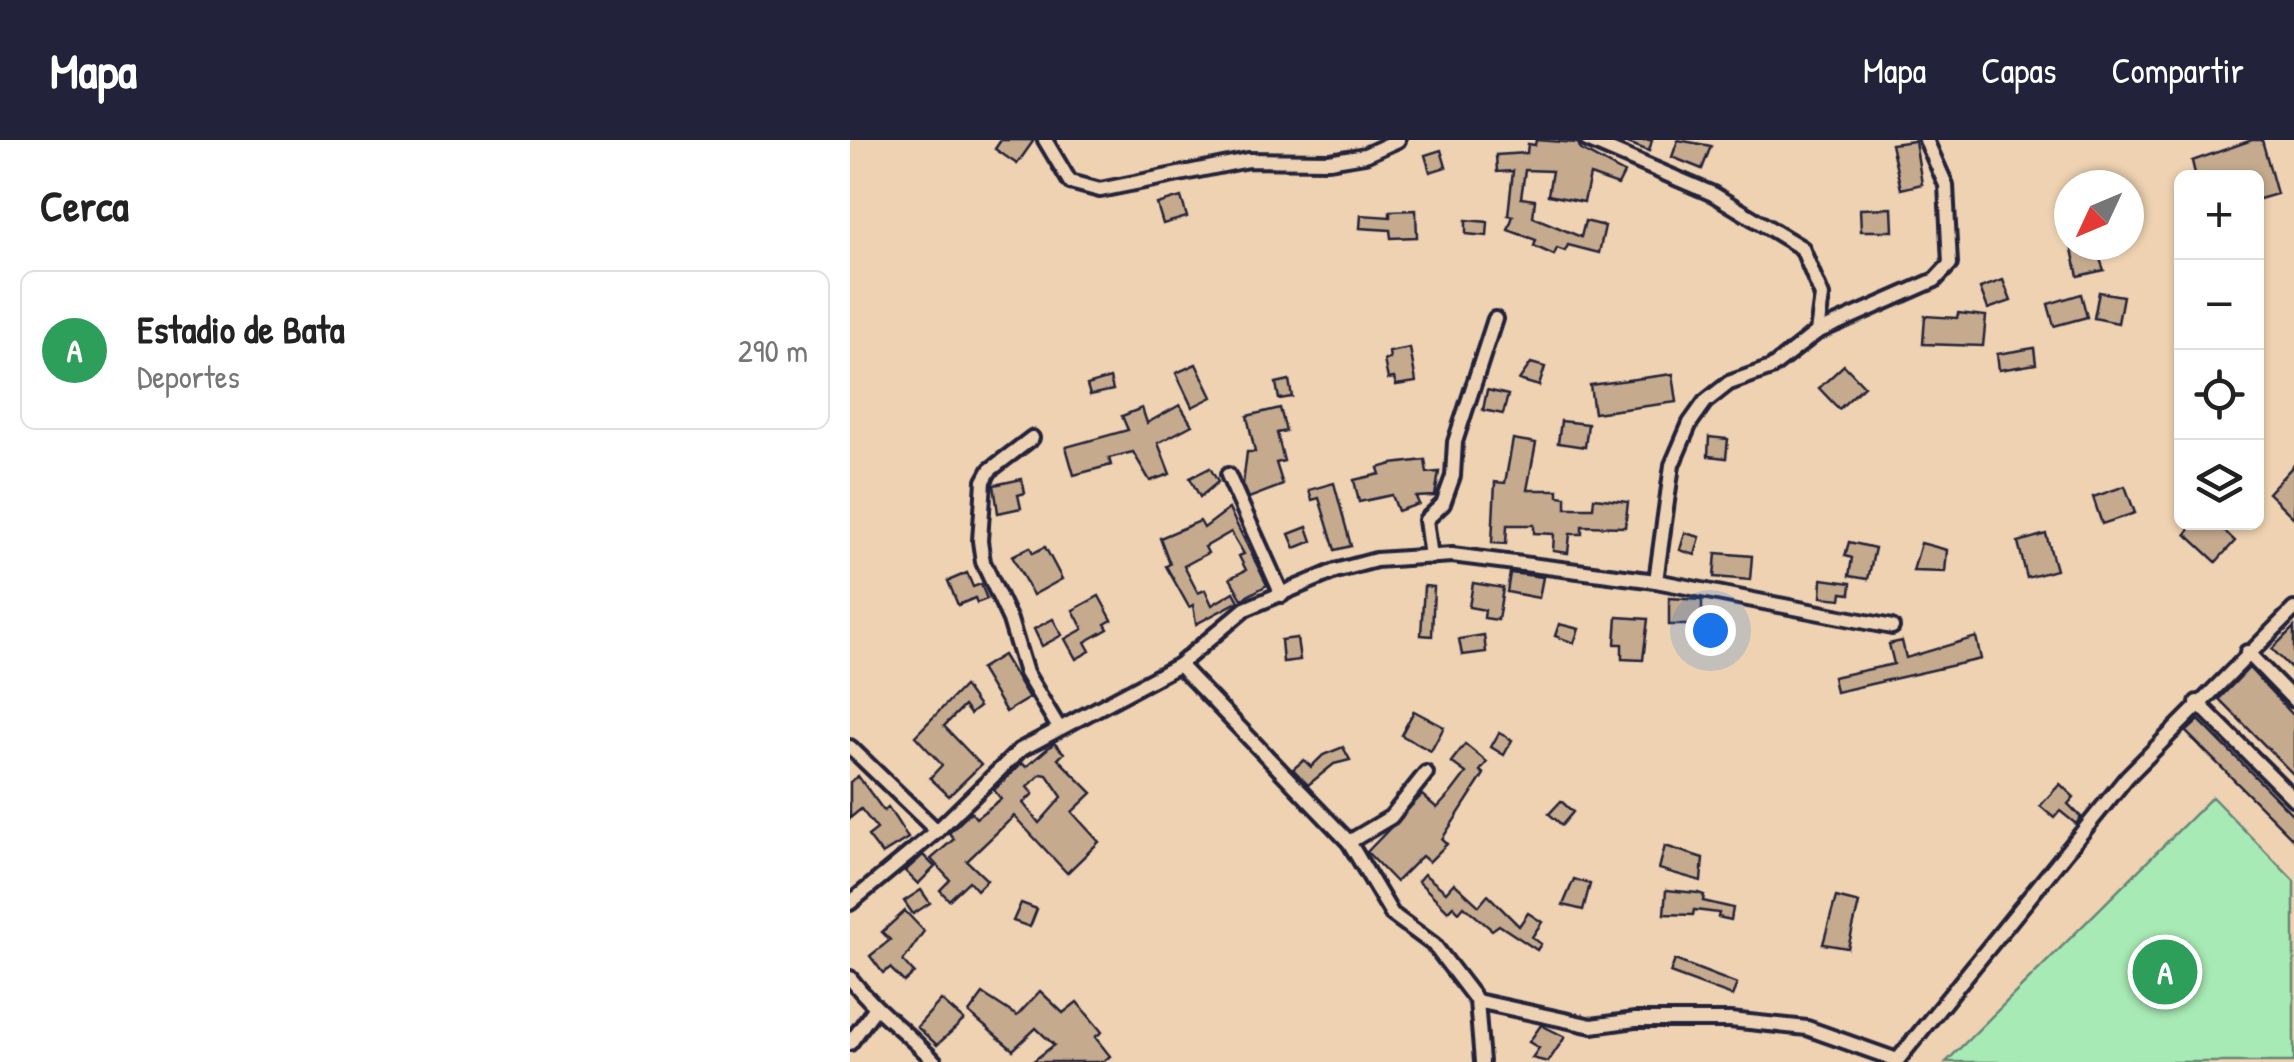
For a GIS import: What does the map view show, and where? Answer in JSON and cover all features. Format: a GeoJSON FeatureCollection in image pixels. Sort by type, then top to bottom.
{"type":"FeatureCollection","features":[{"type":"Feature","properties":{"kind":"street"},"geometry":{"type":"LineString","coordinates":[[1046,140],[1070,182],[1100,190],[1248,160],[1329,162],[1365,155],[1398,140]]}},
{"type":"Feature","properties":{"kind":"street"},"geometry":{"type":"LineString","coordinates":[[1587,140],[1713,194],[1770,225],[1802,248],[1822,296],[1817,332]]}},
{"type":"Feature","properties":{"kind":"street"},"geometry":{"type":"LineString","coordinates":[[1656,580],[1672,465],[1690,423],[1728,383],[1771,368],[1817,332],[1935,280],[1950,264],[1946,185],[1926,140]]}},
{"type":"Feature","properties":{"kind":"street"},"geometry":{"type":"LineString","coordinates":[[1431,556],[1426,520],[1443,504],[1453,476],[1455,442],[1495,320]]}},
{"type":"Feature","properties":{"kind":"street"},"geometry":{"type":"LineString","coordinates":[[1032,438],[990,470],[984,481],[980,542],[983,562],[1010,620],[1026,674],[1059,728]]}},
{"type":"Feature","properties":{"kind":"street"},"geometry":{"type":"LineString","coordinates":[[1228,474],[1282,595]]}},
{"type":"Feature","properties":{"kind":"street"},"geometry":{"type":"LineString","coordinates":[[850,903],[937,832],[1014,754],[1179,665],[1237,614],[1335,571],[1376,560],[1431,556],[1510,561],[1656,580],[1892,627]]}},
{"type":"Feature","properties":{"kind":"street"},"geometry":{"type":"LineString","coordinates":[[1477,1002],[1592,1026],[1635,1020],[1730,1020],[1807,1028],[1896,1061],[2127,777],[2197,702],[2294,609]]}},
{"type":"Feature","properties":{"kind":"street"},"geometry":{"type":"LineString","coordinates":[[2247,652],[2294,700]]}},
{"type":"Feature","properties":{"kind":"street"},"geometry":{"type":"LineString","coordinates":[[1179,665],[1348,842],[1392,914],[1434,945],[1477,1002],[1482,1062]]}},
{"type":"Feature","properties":{"kind":"street"},"geometry":{"type":"LineString","coordinates":[[2197,702],[2294,800]]}},
{"type":"Feature","properties":{"kind":"street"},"geometry":{"type":"LineString","coordinates":[[850,747],[937,832]]}},
{"type":"Feature","properties":{"kind":"street"},"geometry":{"type":"LineString","coordinates":[[1348,842],[1391,817],[1426,773]]}},
{"type":"Feature","properties":{"kind":"street"},"geometry":{"type":"LineString","coordinates":[[850,978],[874,1010],[910,1035],[934,1062]]}},
{"type":"Feature","properties":{"kind":"street"},"geometry":{"type":"LineString","coordinates":[[850,1043],[874,1010]]}},
{"type":"Feature","properties":{"kind":"green space"},"geometry":{"type":"Polygon","coordinates":[[[2212,797],[2294,881],[2294,1062],[1946,1062],[2212,797]]]}},
{"type":"Feature","properties":{"kind":"building"},"geometry":{"type":"Polygon","coordinates":[[[1001,140],[1034,140],[1017,164],[995,149],[1001,140]]]}},
{"type":"Feature","properties":{"kind":"building"},"geometry":{"type":"Polygon","coordinates":[[[1536,140],[1578,143],[1581,150],[1624,173],[1618,185],[1590,175],[1584,202],[1548,195],[1552,171],[1525,170],[1521,198],[1535,200],[1533,217],[1581,237],[1585,221],[1605,226],[1599,253],[1568,245],[1565,251],[1557,248],[1554,255],[1534,246],[1536,240],[1508,230],[1513,216],[1508,215],[1513,171],[1497,172],[1496,155],[1527,153],[1528,144],[1535,145],[1536,140]]]}},
{"type":"Feature","properties":{"kind":"building"},"geometry":{"type":"Polygon","coordinates":[[[1620,140],[1652,140],[1649,151],[1620,140]]]}},
{"type":"Feature","properties":{"kind":"building"},"geometry":{"type":"Polygon","coordinates":[[[1678,140],[1711,146],[1702,169],[1672,157],[1678,140]]]}},
{"type":"Feature","properties":{"kind":"building"},"geometry":{"type":"Polygon","coordinates":[[[2262,140],[2277,194],[2264,198],[2264,170],[2194,170],[2192,161],[2262,140]]]}},
{"type":"Feature","properties":{"kind":"building"},"geometry":{"type":"Polygon","coordinates":[[[1915,141],[1922,184],[1901,189],[1891,144],[1915,141]]]}},
{"type":"Feature","properties":{"kind":"building"},"geometry":{"type":"Polygon","coordinates":[[[1441,150],[1446,167],[1430,172],[1425,155],[1441,150]]]}},
{"type":"Feature","properties":{"kind":"building"},"geometry":{"type":"Polygon","coordinates":[[[1181,197],[1187,217],[1163,224],[1157,204],[1181,197]]]}},
{"type":"Feature","properties":{"kind":"building"},"geometry":{"type":"Polygon","coordinates":[[[1892,208],[1893,231],[1861,231],[1860,209],[1892,208]]]}},
{"type":"Feature","properties":{"kind":"building"},"geometry":{"type":"Polygon","coordinates":[[[1416,210],[1417,237],[1391,238],[1390,230],[1360,228],[1361,215],[1390,217],[1390,211],[1416,210]]]}},
{"type":"Feature","properties":{"kind":"building"},"geometry":{"type":"Polygon","coordinates":[[[1466,220],[1488,222],[1487,236],[1466,234],[1466,220]]]}},
{"type":"Feature","properties":{"kind":"building"},"geometry":{"type":"Polygon","coordinates":[[[2074,260],[2100,260],[2104,270],[2078,276],[2074,260]]]}},
{"type":"Feature","properties":{"kind":"building"},"geometry":{"type":"Polygon","coordinates":[[[2003,280],[2011,301],[1988,309],[1980,288],[2003,280]]]}},
{"type":"Feature","properties":{"kind":"building"},"geometry":{"type":"Polygon","coordinates":[[[2099,292],[2123,296],[2118,323],[2094,318],[2099,292]]]}},
{"type":"Feature","properties":{"kind":"building"},"geometry":{"type":"Polygon","coordinates":[[[2081,294],[2087,317],[2054,326],[2048,304],[2081,294]]]}},
{"type":"Feature","properties":{"kind":"building"},"geometry":{"type":"Polygon","coordinates":[[[1958,313],[1986,316],[1983,346],[1923,344],[1925,316],[1957,318],[1958,313]]]}},
{"type":"Feature","properties":{"kind":"building"},"geometry":{"type":"Polygon","coordinates":[[[1410,348],[1416,382],[1396,385],[1394,378],[1388,379],[1384,360],[1390,359],[1389,352],[1410,348]]]}},
{"type":"Feature","properties":{"kind":"building"},"geometry":{"type":"Polygon","coordinates":[[[2034,348],[2036,364],[1999,370],[1997,354],[2034,348]]]}},
{"type":"Feature","properties":{"kind":"building"},"geometry":{"type":"Polygon","coordinates":[[[1531,363],[1545,367],[1539,386],[1519,380],[1531,363]]]}},
{"type":"Feature","properties":{"kind":"building"},"geometry":{"type":"Polygon","coordinates":[[[1196,364],[1212,397],[1192,407],[1176,373],[1196,364]]]}},
{"type":"Feature","properties":{"kind":"building"},"geometry":{"type":"Polygon","coordinates":[[[1844,365],[1864,386],[1839,409],[1819,388],[1844,365]]]}},
{"type":"Feature","properties":{"kind":"building"},"geometry":{"type":"Polygon","coordinates":[[[1673,374],[1677,402],[1594,413],[1590,385],[1673,374]]]}},
{"type":"Feature","properties":{"kind":"building"},"geometry":{"type":"Polygon","coordinates":[[[1110,378],[1113,390],[1090,395],[1087,385],[1110,378]]]}},
{"type":"Feature","properties":{"kind":"building"},"geometry":{"type":"Polygon","coordinates":[[[1289,380],[1292,397],[1279,399],[1276,383],[1289,380]]]}},
{"type":"Feature","properties":{"kind":"building"},"geometry":{"type":"Polygon","coordinates":[[[1487,390],[1508,395],[1503,414],[1483,410],[1487,390]]]}},
{"type":"Feature","properties":{"kind":"building"},"geometry":{"type":"Polygon","coordinates":[[[1180,405],[1192,425],[1158,443],[1170,474],[1150,481],[1133,452],[1109,458],[1111,465],[1074,475],[1066,447],[1128,430],[1122,416],[1142,408],[1147,423],[1180,405]]]}},
{"type":"Feature","properties":{"kind":"building"},"geometry":{"type":"Polygon","coordinates":[[[1280,408],[1286,431],[1277,433],[1284,461],[1276,463],[1283,485],[1249,498],[1243,484],[1247,452],[1255,452],[1247,416],[1280,408]]]}},
{"type":"Feature","properties":{"kind":"building"},"geometry":{"type":"Polygon","coordinates":[[[1561,421],[1588,424],[1585,447],[1558,443],[1561,421]]]}},
{"type":"Feature","properties":{"kind":"building"},"geometry":{"type":"Polygon","coordinates":[[[1709,437],[1728,439],[1726,458],[1708,456],[1709,437]]]}},
{"type":"Feature","properties":{"kind":"building"},"geometry":{"type":"Polygon","coordinates":[[[1513,439],[1536,443],[1527,490],[1558,490],[1558,496],[1566,497],[1566,508],[1593,508],[1594,498],[1628,502],[1625,527],[1582,526],[1582,534],[1570,534],[1568,553],[1553,551],[1554,534],[1534,533],[1534,525],[1507,525],[1506,544],[1492,543],[1495,482],[1505,483],[1513,439]]]}},
{"type":"Feature","properties":{"kind":"building"},"geometry":{"type":"Polygon","coordinates":[[[1425,460],[1427,473],[1439,472],[1435,496],[1416,497],[1419,504],[1398,511],[1392,495],[1359,502],[1354,480],[1380,474],[1378,468],[1392,464],[1425,460]]]}},
{"type":"Feature","properties":{"kind":"building"},"geometry":{"type":"Polygon","coordinates":[[[2294,465],[2294,518],[2268,493],[2294,465]]]}},
{"type":"Feature","properties":{"kind":"building"},"geometry":{"type":"Polygon","coordinates":[[[1210,468],[1218,482],[1200,497],[1190,478],[1210,468]]]}},
{"type":"Feature","properties":{"kind":"building"},"geometry":{"type":"Polygon","coordinates":[[[1022,479],[1025,493],[1018,495],[1021,508],[998,513],[994,485],[1022,479]]]}},
{"type":"Feature","properties":{"kind":"building"},"geometry":{"type":"Polygon","coordinates":[[[1334,483],[1351,546],[1335,550],[1319,498],[1312,500],[1309,490],[1334,483]]]}},
{"type":"Feature","properties":{"kind":"building"},"geometry":{"type":"Polygon","coordinates":[[[2125,486],[2135,513],[2102,524],[2093,497],[2125,486]]]}},
{"type":"Feature","properties":{"kind":"building"},"geometry":{"type":"Polygon","coordinates":[[[1229,509],[1267,585],[1242,599],[1230,578],[1246,570],[1239,556],[1244,554],[1231,532],[1205,547],[1208,553],[1184,566],[1198,593],[1205,590],[1212,605],[1234,592],[1239,601],[1196,624],[1193,605],[1189,607],[1166,566],[1170,564],[1160,538],[1200,521],[1204,528],[1229,509]]]}},
{"type":"Feature","properties":{"kind":"building"},"geometry":{"type":"Polygon","coordinates":[[[1307,527],[1312,541],[1295,548],[1289,534],[1307,527]]]}},
{"type":"Feature","properties":{"kind":"building"},"geometry":{"type":"Polygon","coordinates":[[[2189,530],[2223,530],[2235,541],[2216,562],[2186,534],[2189,530]]]}},
{"type":"Feature","properties":{"kind":"building"},"geometry":{"type":"Polygon","coordinates":[[[1685,533],[1700,537],[1695,555],[1680,550],[1685,533]]]}},
{"type":"Feature","properties":{"kind":"building"},"geometry":{"type":"Polygon","coordinates":[[[2046,534],[2056,570],[2027,578],[2018,542],[2046,534]]]}},
{"type":"Feature","properties":{"kind":"building"},"geometry":{"type":"Polygon","coordinates":[[[1849,542],[1875,548],[1868,579],[1849,576],[1852,558],[1845,556],[1849,542]]]}},
{"type":"Feature","properties":{"kind":"building"},"geometry":{"type":"Polygon","coordinates":[[[1921,543],[1947,550],[1945,572],[1913,571],[1921,543]]]}},
{"type":"Feature","properties":{"kind":"building"},"geometry":{"type":"Polygon","coordinates":[[[1030,547],[1033,553],[1045,547],[1062,579],[1033,595],[1012,556],[1030,547]]]}},
{"type":"Feature","properties":{"kind":"building"},"geometry":{"type":"Polygon","coordinates":[[[1716,553],[1752,556],[1750,580],[1714,577],[1716,553]]]}},
{"type":"Feature","properties":{"kind":"building"},"geometry":{"type":"Polygon","coordinates":[[[967,573],[973,587],[981,584],[987,599],[977,603],[975,598],[958,605],[948,581],[967,573]]]}},
{"type":"Feature","properties":{"kind":"building"},"geometry":{"type":"Polygon","coordinates":[[[1510,573],[1543,577],[1539,598],[1507,592],[1510,573]]]}},
{"type":"Feature","properties":{"kind":"building"},"geometry":{"type":"Polygon","coordinates":[[[1822,579],[1851,583],[1850,594],[1842,593],[1841,599],[1821,597],[1822,579]]]}},
{"type":"Feature","properties":{"kind":"building"},"geometry":{"type":"Polygon","coordinates":[[[1473,583],[1503,588],[1498,620],[1484,618],[1485,610],[1469,607],[1473,583]]]}},
{"type":"Feature","properties":{"kind":"building"},"geometry":{"type":"Polygon","coordinates":[[[1424,586],[1434,587],[1432,636],[1421,635],[1424,586]]]}},
{"type":"Feature","properties":{"kind":"building"},"geometry":{"type":"Polygon","coordinates":[[[1099,596],[1112,620],[1105,624],[1108,629],[1085,642],[1090,651],[1076,659],[1065,639],[1083,629],[1073,610],[1099,596]]]}},
{"type":"Feature","properties":{"kind":"building"},"geometry":{"type":"Polygon","coordinates":[[[1669,598],[1702,600],[1702,625],[1669,625],[1669,598]]]}},
{"type":"Feature","properties":{"kind":"building"},"geometry":{"type":"Polygon","coordinates":[[[1617,617],[1648,619],[1643,660],[1622,659],[1622,644],[1615,644],[1617,617]]]}},
{"type":"Feature","properties":{"kind":"building"},"geometry":{"type":"Polygon","coordinates":[[[1053,619],[1062,635],[1042,646],[1034,629],[1053,619]]]}},
{"type":"Feature","properties":{"kind":"building"},"geometry":{"type":"Polygon","coordinates":[[[1559,624],[1579,629],[1574,643],[1555,636],[1559,624]]]}},
{"type":"Feature","properties":{"kind":"building"},"geometry":{"type":"Polygon","coordinates":[[[2294,627],[2294,671],[2272,649],[2294,627]]]}},
{"type":"Feature","properties":{"kind":"building"},"geometry":{"type":"Polygon","coordinates":[[[1484,635],[1486,652],[1462,655],[1459,639],[1484,635]]]}},
{"type":"Feature","properties":{"kind":"building"},"geometry":{"type":"Polygon","coordinates":[[[1976,637],[1981,659],[1836,692],[1833,677],[1894,664],[1889,644],[1902,641],[1906,658],[1976,637]]]}},
{"type":"Feature","properties":{"kind":"building"},"geometry":{"type":"Polygon","coordinates":[[[1297,638],[1300,660],[1283,662],[1281,640],[1297,638]]]}},
{"type":"Feature","properties":{"kind":"building"},"geometry":{"type":"Polygon","coordinates":[[[1003,655],[1029,698],[1006,712],[980,669],[1003,655]]]}},
{"type":"Feature","properties":{"kind":"building"},"geometry":{"type":"Polygon","coordinates":[[[2249,668],[2294,716],[2294,775],[2219,699],[2249,668]]]}},
{"type":"Feature","properties":{"kind":"building"},"geometry":{"type":"Polygon","coordinates":[[[964,686],[979,707],[970,714],[964,706],[944,726],[981,765],[949,796],[930,778],[942,765],[915,736],[964,686]]]}},
{"type":"Feature","properties":{"kind":"building"},"geometry":{"type":"Polygon","coordinates":[[[1414,711],[1444,727],[1431,751],[1401,735],[1414,711]]]}},
{"type":"Feature","properties":{"kind":"building"},"geometry":{"type":"Polygon","coordinates":[[[2199,720],[2294,816],[2294,840],[2186,732],[2199,720]]]}},
{"type":"Feature","properties":{"kind":"building"},"geometry":{"type":"Polygon","coordinates":[[[1499,733],[1512,740],[1504,755],[1491,747],[1499,733]]]}},
{"type":"Feature","properties":{"kind":"building"},"geometry":{"type":"Polygon","coordinates":[[[1054,743],[1064,753],[1058,759],[1092,793],[1072,812],[1099,842],[1067,873],[1014,816],[967,861],[987,880],[977,890],[969,881],[949,900],[940,890],[950,880],[931,859],[954,839],[949,833],[971,812],[976,818],[1001,799],[994,790],[1022,763],[1026,767],[1054,743]],[[1041,774],[1027,787],[1033,794],[1023,803],[1039,823],[1062,797],[1047,775],[1041,774]]]}},
{"type":"Feature","properties":{"kind":"building"},"geometry":{"type":"Polygon","coordinates":[[[1465,744],[1487,762],[1480,771],[1484,774],[1442,839],[1447,844],[1429,862],[1422,856],[1396,882],[1367,852],[1422,795],[1437,808],[1450,794],[1466,773],[1451,762],[1465,744]]]}},
{"type":"Feature","properties":{"kind":"building"},"geometry":{"type":"Polygon","coordinates":[[[1343,747],[1350,760],[1334,764],[1308,785],[1293,769],[1304,760],[1311,767],[1323,755],[1343,747]]]}},
{"type":"Feature","properties":{"kind":"building"},"geometry":{"type":"Polygon","coordinates":[[[858,776],[884,811],[888,807],[908,838],[882,854],[868,836],[877,829],[861,809],[850,818],[850,782],[858,776]]]}},
{"type":"Feature","properties":{"kind":"building"},"geometry":{"type":"Polygon","coordinates":[[[2060,784],[2074,797],[2068,804],[2081,817],[2076,824],[2060,811],[2054,818],[2040,806],[2060,784]]]}},
{"type":"Feature","properties":{"kind":"building"},"geometry":{"type":"Polygon","coordinates":[[[1561,801],[1573,812],[1562,825],[1549,814],[1561,801]]]}},
{"type":"Feature","properties":{"kind":"building"},"geometry":{"type":"Polygon","coordinates":[[[1665,846],[1703,858],[1701,881],[1659,869],[1665,846]]]}},
{"type":"Feature","properties":{"kind":"building"},"geometry":{"type":"Polygon","coordinates":[[[923,855],[935,867],[918,884],[905,871],[923,855]]]}},
{"type":"Feature","properties":{"kind":"building"},"geometry":{"type":"Polygon","coordinates":[[[1424,874],[1446,892],[1454,883],[1479,906],[1488,895],[1519,926],[1528,913],[1542,922],[1532,937],[1541,944],[1537,950],[1499,925],[1492,930],[1464,906],[1459,912],[1453,906],[1448,911],[1418,881],[1424,874]]]}},
{"type":"Feature","properties":{"kind":"building"},"geometry":{"type":"Polygon","coordinates":[[[1574,879],[1590,884],[1583,910],[1563,905],[1574,879]]]}},
{"type":"Feature","properties":{"kind":"building"},"geometry":{"type":"Polygon","coordinates":[[[921,890],[930,903],[913,914],[904,901],[921,890]]]}},
{"type":"Feature","properties":{"kind":"building"},"geometry":{"type":"Polygon","coordinates":[[[1666,890],[1698,893],[1704,895],[1703,901],[1733,908],[1731,920],[1718,917],[1719,913],[1694,910],[1693,915],[1664,914],[1666,890]]]}},
{"type":"Feature","properties":{"kind":"building"},"geometry":{"type":"Polygon","coordinates":[[[1836,897],[1859,903],[1848,948],[1823,944],[1836,897]]]}},
{"type":"Feature","properties":{"kind":"building"},"geometry":{"type":"Polygon","coordinates":[[[1021,903],[1037,909],[1030,927],[1013,921],[1021,903]]]}},
{"type":"Feature","properties":{"kind":"building"},"geometry":{"type":"Polygon","coordinates":[[[905,911],[924,931],[903,961],[914,973],[904,982],[890,968],[883,973],[870,956],[890,940],[882,932],[905,911]]]}},
{"type":"Feature","properties":{"kind":"building"},"geometry":{"type":"Polygon","coordinates":[[[1675,960],[1737,984],[1732,996],[1670,973],[1675,960]]]}},
{"type":"Feature","properties":{"kind":"building"},"geometry":{"type":"Polygon","coordinates":[[[1040,991],[1063,1013],[1077,1002],[1102,1032],[1095,1037],[1110,1056],[1103,1062],[1032,1062],[1054,1045],[1036,1028],[1013,1050],[969,1013],[983,994],[1017,1016],[1040,991]]]}},
{"type":"Feature","properties":{"kind":"building"},"geometry":{"type":"Polygon","coordinates":[[[941,1000],[964,1020],[937,1045],[917,1027],[941,1000]]]}},
{"type":"Feature","properties":{"kind":"building"},"geometry":{"type":"Polygon","coordinates":[[[1541,1025],[1565,1037],[1548,1062],[1532,1058],[1539,1048],[1529,1042],[1541,1025]]]}},
{"type":"Feature","properties":{"kind":"place","name":"Estadio de Bata"},"geometry":{"type":"Point","coordinates":[2165,972]}}]}
